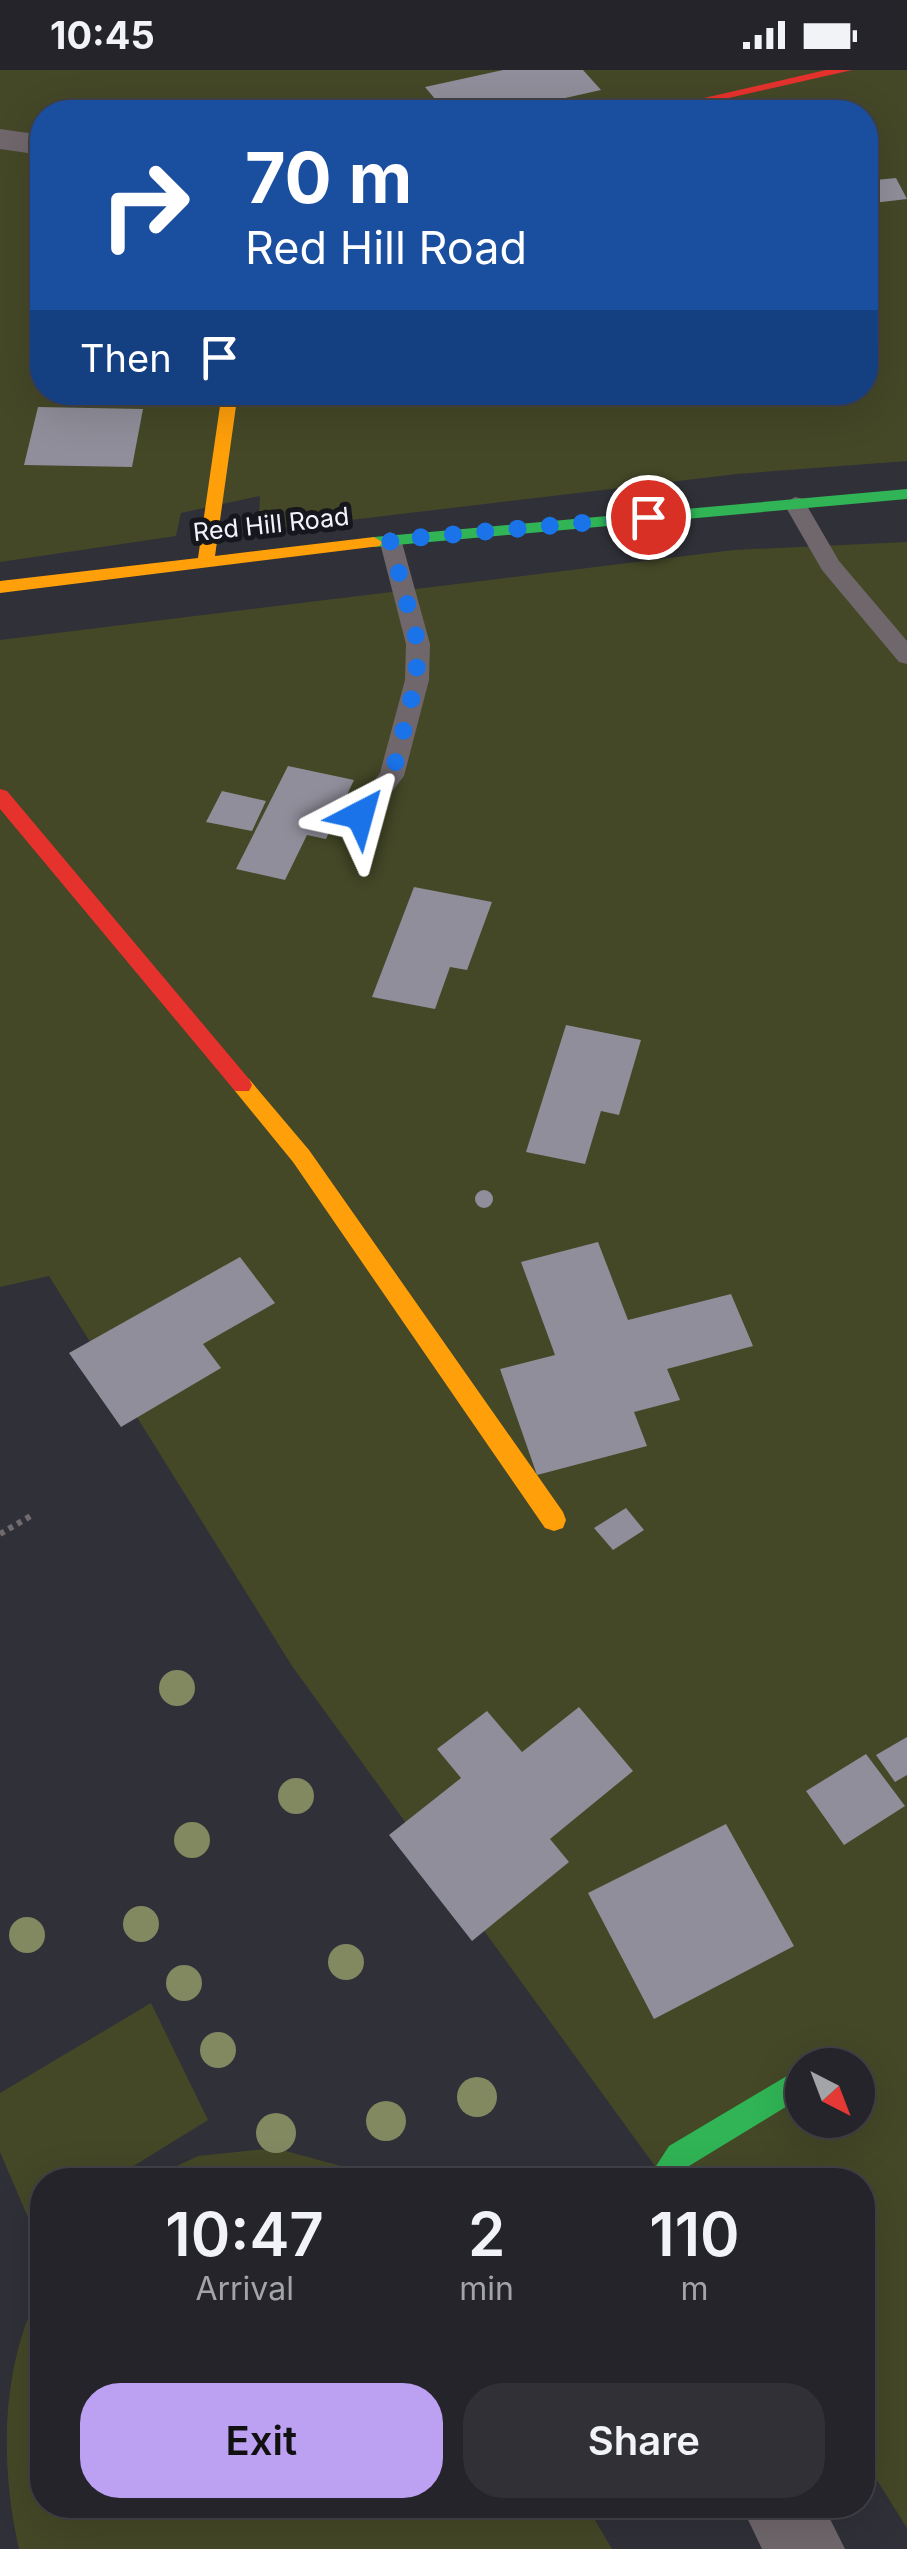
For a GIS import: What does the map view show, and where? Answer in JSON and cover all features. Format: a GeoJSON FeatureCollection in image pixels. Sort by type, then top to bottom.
{"type":"FeatureCollection","features":[{"type":"Feature","properties":{"kind":"street"},"geometry":{"type":"LineString","coordinates":[[706,100],[845,70]]}},
{"type":"Feature","properties":{"kind":"street"},"geometry":{"type":"LineString","coordinates":[[0,140],[30,143]]}},
{"type":"Feature","properties":{"kind":"street"},"geometry":{"type":"LineString","coordinates":[[206,558],[228,405]]}},
{"type":"Feature","properties":{"kind":"street","name":"Red Hill Road"},"geometry":{"type":"LineString","coordinates":[[0,588],[206,558],[907,494]]}},
{"type":"Feature","properties":{"kind":"street"},"geometry":{"type":"LineString","coordinates":[[0,796],[301,1156],[554,1520]]}},
{"type":"Feature","properties":{"kind":"street"},"geometry":{"type":"LineString","coordinates":[[670,2168],[678,2156],[785,2091]]}},
{"type":"Feature","properties":{"kind":"street"},"geometry":{"type":"LineString","coordinates":[[786,2518],[806,2549]]}},
{"type":"Feature","properties":{"kind":"lane"},"geometry":{"type":"LineString","coordinates":[[795,504],[830,565],[907,656]]}},
{"type":"Feature","properties":{"kind":"lane"},"geometry":{"type":"LineString","coordinates":[[360,815],[392,776],[416,680],[418,644],[390,540]]}},
{"type":"Feature","properties":{"kind":"path"},"geometry":{"type":"LineString","coordinates":[[0,1534],[34,1514]]}},
{"type":"Feature","properties":{"kind":"green space"},"geometry":{"type":"Polygon","coordinates":[[[0,70],[907,70],[907,461],[737,474],[258,531],[260,496],[181,513],[176,536],[0,562],[0,70]]]}},
{"type":"Feature","properties":{"kind":"green space"},"geometry":{"type":"Polygon","coordinates":[[[907,542],[907,2528],[875,2477],[875,2168],[656,2168],[292,1666],[49,1276],[0,1287],[0,640],[734,550],[907,542]]]}},
{"type":"Feature","properties":{"kind":"green space"},"geometry":{"type":"Polygon","coordinates":[[[151,2003],[208,2120],[130,2168],[30,2168],[30,2222],[0,2152],[0,2093],[151,2003]]]}},
{"type":"Feature","properties":{"kind":"green space"},"geometry":{"type":"Polygon","coordinates":[[[275,2148],[348,2168],[173,2168],[198,2156],[275,2148]]]}},
{"type":"Feature","properties":{"kind":"green space"},"geometry":{"type":"Polygon","coordinates":[[[30,2314],[30,2518],[594,2518],[612,2549],[19,2549],[9,2484],[8,2416],[11,2383],[30,2314]]]}},
{"type":"Feature","properties":{"kind":"building"},"geometry":{"type":"Polygon","coordinates":[[[503,70],[583,70],[601,90],[556,100],[436,100],[425,87],[503,70]]]}},
{"type":"Feature","properties":{"kind":"building"},"geometry":{"type":"Polygon","coordinates":[[[896,178],[907,199],[878,202],[878,180],[896,178]]]}},
{"type":"Feature","properties":{"kind":"building"},"geometry":{"type":"Polygon","coordinates":[[[38,407],[143,409],[132,467],[24,465],[38,407]]]}},
{"type":"Feature","properties":{"kind":"building"},"geometry":{"type":"Polygon","coordinates":[[[288,766],[354,780],[326,839],[307,835],[285,880],[236,869],[288,766]]]}},
{"type":"Feature","properties":{"kind":"building"},"geometry":{"type":"Polygon","coordinates":[[[222,791],[266,801],[252,831],[206,822],[222,791]]]}},
{"type":"Feature","properties":{"kind":"building"},"geometry":{"type":"Polygon","coordinates":[[[414,887],[492,902],[467,970],[450,967],[435,1009],[372,997],[414,887]]]}},
{"type":"Feature","properties":{"kind":"building"},"geometry":{"type":"Polygon","coordinates":[[[566,1025],[641,1040],[619,1115],[601,1111],[585,1164],[526,1152],[566,1025]]]}},
{"type":"Feature","properties":{"kind":"building"},"geometry":{"type":"Polygon","coordinates":[[[484,1190],[493,1199],[484,1208],[475,1199],[484,1190]]]}},
{"type":"Feature","properties":{"kind":"building"},"geometry":{"type":"Polygon","coordinates":[[[598,1242],[628,1320],[731,1294],[753,1346],[667,1369],[680,1400],[634,1412],[647,1446],[537,1475],[500,1369],[555,1355],[521,1262],[598,1242]]]}},
{"type":"Feature","properties":{"kind":"building"},"geometry":{"type":"Polygon","coordinates":[[[240,1257],[275,1303],[203,1344],[221,1368],[121,1427],[69,1353],[240,1257]]]}},
{"type":"Feature","properties":{"kind":"building"},"geometry":{"type":"Polygon","coordinates":[[[626,1508],[644,1530],[613,1550],[594,1528],[626,1508]]]}},
{"type":"Feature","properties":{"kind":"building"},"geometry":{"type":"Polygon","coordinates":[[[579,1707],[633,1771],[550,1839],[569,1862],[472,1941],[389,1835],[461,1778],[437,1749],[487,1711],[522,1752],[579,1707]]]}},
{"type":"Feature","properties":{"kind":"building"},"geometry":{"type":"Polygon","coordinates":[[[907,1737],[907,1775],[895,1782],[876,1755],[907,1737]]]}},
{"type":"Feature","properties":{"kind":"building"},"geometry":{"type":"Polygon","coordinates":[[[866,1754],[905,1806],[844,1845],[806,1791],[866,1754]]]}},
{"type":"Feature","properties":{"kind":"building"},"geometry":{"type":"Polygon","coordinates":[[[726,1824],[794,1946],[654,2019],[588,1893],[726,1824]]]}},
{"type":"Feature","properties":{"kind":"traffic: fast"},"geometry":{"type":"LineString","coordinates":[[374,542],[907,494]]}},
{"type":"Feature","properties":{"kind":"traffic: fast"},"geometry":{"type":"LineString","coordinates":[[670,2168],[679,2156],[785,2091]]}},
{"type":"Feature","properties":{"kind":"traffic: slow"},"geometry":{"type":"LineString","coordinates":[[206,558],[228,405]]}},
{"type":"Feature","properties":{"kind":"traffic: slow"},"geometry":{"type":"LineString","coordinates":[[0,587],[374,542]]}},
{"type":"Feature","properties":{"kind":"traffic: slow"},"geometry":{"type":"LineString","coordinates":[[242,1085],[301,1156],[554,1520]]}},
{"type":"Feature","properties":{"kind":"traffic: jam"},"geometry":{"type":"LineString","coordinates":[[706,100],[845,70]]}},
{"type":"Feature","properties":{"kind":"traffic: jam"},"geometry":{"type":"LineString","coordinates":[[0,796],[242,1085]]}},
{"type":"Feature","properties":{"kind":"route"},"geometry":{"type":"LineString","coordinates":[[360,815],[392,776],[416,680],[418,644],[390,540],[648,517]]}}]}
